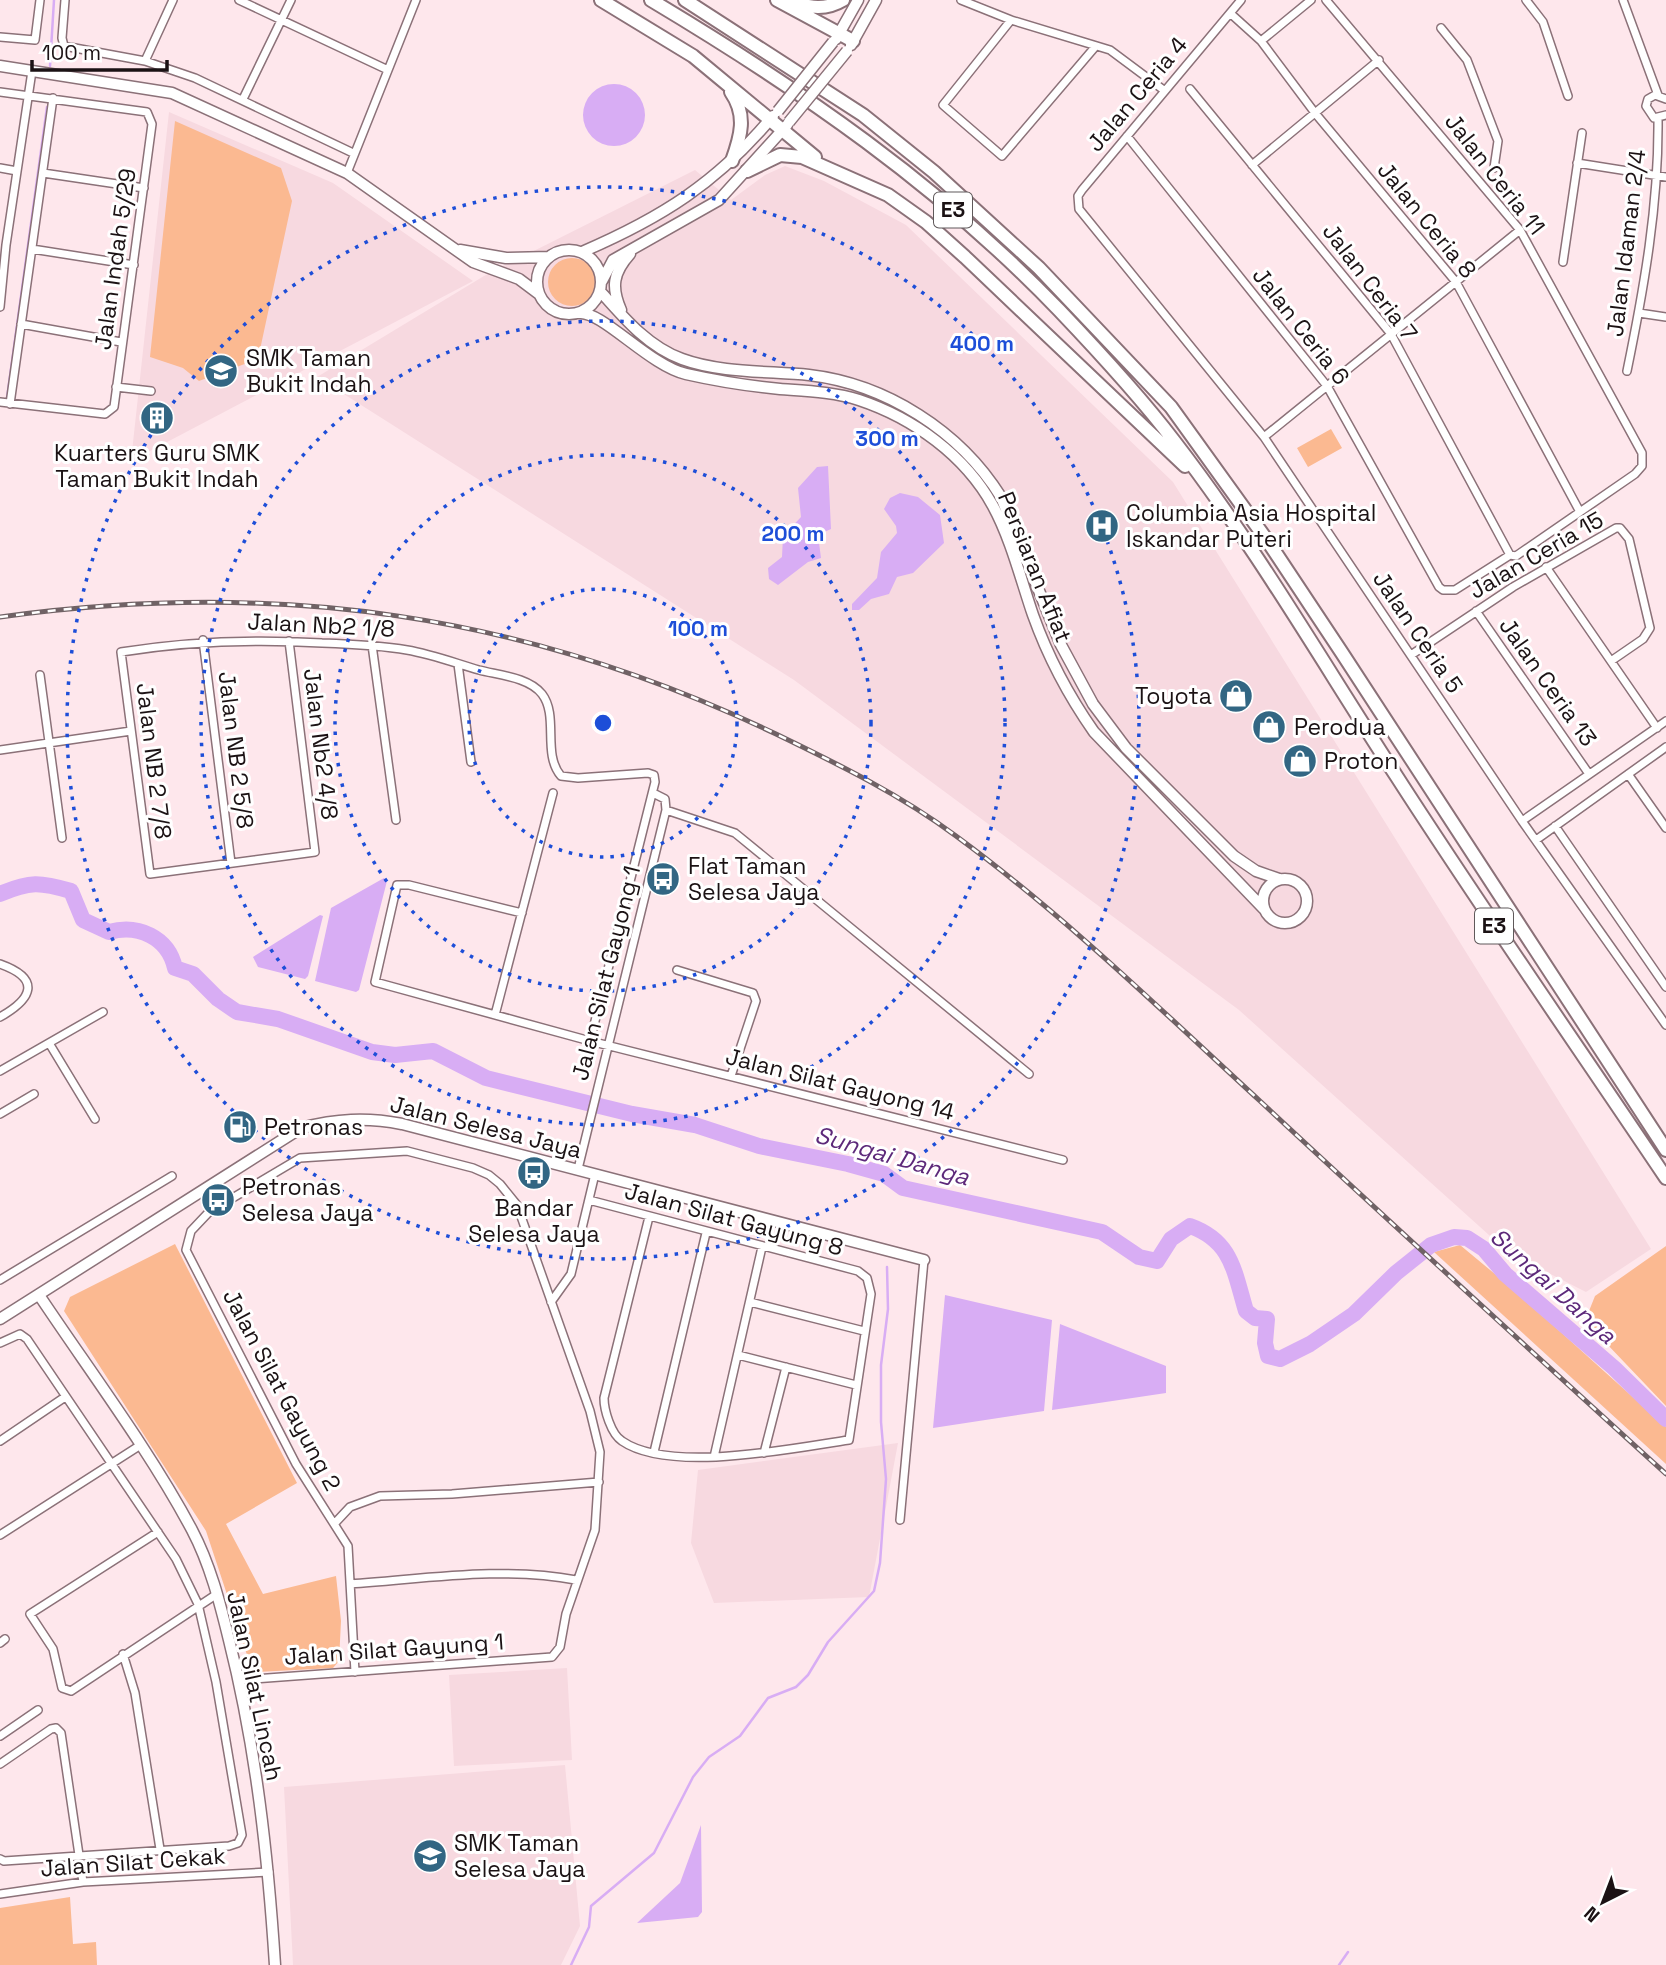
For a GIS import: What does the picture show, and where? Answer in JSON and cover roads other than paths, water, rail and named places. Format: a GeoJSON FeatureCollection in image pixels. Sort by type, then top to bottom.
{"type":"FeatureCollection","features":[{"type":"Feature","properties":{"kind":"highway"},"geometry":{"type":"LineString","coordinates":[[601,0],[655,31],[721,77],[774,116],[837,171]]}},
{"type":"Feature","properties":{"kind":"highway","name":"E3"},"geometry":{"type":"LineString","coordinates":[[652,0],[765,70],[881,149],[933,192],[1059,310],[1145,406],[1202,480],[1489,919],[1666,1178]]}},
{"type":"Feature","properties":{"kind":"highway","name":"E3"},"geometry":{"type":"LineString","coordinates":[[685,0],[863,115],[934,172],[1040,268],[1171,407],[1269,543],[1666,1150]]}},
{"type":"Feature","properties":{"kind":"highway"},"geometry":{"type":"LineString","coordinates":[[778,0],[817,8],[832,7],[843,0]]}},
{"type":"Feature","properties":{"kind":"highway"},"geometry":{"type":"LineString","coordinates":[[778,0],[850,46]]}},
{"type":"Feature","properties":{"kind":"highway"},"geometry":{"type":"LineString","coordinates":[[721,77],[738,102],[743,122],[732,161]]}},
{"type":"Feature","properties":{"kind":"highway"},"geometry":{"type":"LineString","coordinates":[[747,171],[780,155],[802,157],[888,195],[926,222],[1202,480]]}},
{"type":"Feature","properties":{"kind":"street"},"geometry":{"type":"LineString","coordinates":[[0,37],[36,40],[40,0]]}},
{"type":"Feature","properties":{"kind":"street"},"geometry":{"type":"LineString","coordinates":[[65,0],[62,38],[64,46],[145,61],[243,99],[353,153]]}},
{"type":"Feature","properties":{"kind":"street"},"geometry":{"type":"LineString","coordinates":[[145,61],[173,0]]}},
{"type":"Feature","properties":{"kind":"street"},"geometry":{"type":"LineString","coordinates":[[239,0],[388,70]]}},
{"type":"Feature","properties":{"kind":"street"},"geometry":{"type":"LineString","coordinates":[[243,99],[290,0]]}},
{"type":"Feature","properties":{"kind":"street"},"geometry":{"type":"LineString","coordinates":[[347,173],[353,153],[374,111],[416,0]]}},
{"type":"Feature","properties":{"kind":"street"},"geometry":{"type":"LineString","coordinates":[[459,250],[506,258],[549,257],[565,250],[582,252],[618,236],[680,202],[707,184],[774,116],[837,38],[858,0]]}},
{"type":"Feature","properties":{"kind":"street"},"geometry":{"type":"LineString","coordinates":[[0,66],[173,93],[347,173],[473,262],[519,279],[539,294],[551,309],[569,314],[579,313],[596,301],[613,260],[719,200],[747,171],[850,46],[876,0]]}},
{"type":"Feature","properties":{"kind":"street"},"geometry":{"type":"LineString","coordinates":[[961,0],[1011,20],[1121,55],[1165,91]]}},
{"type":"Feature","properties":{"kind":"street","name":"Jalan Ceria 4"},"geometry":{"type":"LineString","coordinates":[[1077,203],[1082,190],[1241,0]]}},
{"type":"Feature","properties":{"kind":"street"},"geometry":{"type":"LineString","coordinates":[[1261,41],[1311,0]]}},
{"type":"Feature","properties":{"kind":"street","name":"Jalan Ceria 11"},"geometry":{"type":"LineString","coordinates":[[1326,0],[1520,230],[1642,453],[1642,466],[1635,474],[1580,512]]}},
{"type":"Feature","properties":{"kind":"street"},"geometry":{"type":"LineString","coordinates":[[1526,0],[1543,22],[1568,96]]}},
{"type":"Feature","properties":{"kind":"street"},"geometry":{"type":"LineString","coordinates":[[1623,0],[1664,97]]}},
{"type":"Feature","properties":{"kind":"street","name":"Jalan Ceria 8"},"geometry":{"type":"LineString","coordinates":[[1230,13],[1261,41],[1315,113],[1456,282],[1580,512]]}},
{"type":"Feature","properties":{"kind":"street"},"geometry":{"type":"LineString","coordinates":[[1011,20],[944,100],[945,109],[1002,156],[1095,47]]}},
{"type":"Feature","properties":{"kind":"street"},"geometry":{"type":"LineString","coordinates":[[1441,28],[1467,60],[1498,141],[1494,168]]}},
{"type":"Feature","properties":{"kind":"street"},"geometry":{"type":"LineString","coordinates":[[1252,165],[1379,60]]}},
{"type":"Feature","properties":{"kind":"street"},"geometry":{"type":"LineString","coordinates":[[0,307],[3,245],[32,71]]}},
{"type":"Feature","properties":{"kind":"street","name":"Jalan Ceria 7"},"geometry":{"type":"LineString","coordinates":[[1190,89],[1391,334],[1510,555]]}},
{"type":"Feature","properties":{"kind":"street"},"geometry":{"type":"LineString","coordinates":[[0,92],[53,98],[10,404],[0,402]]}},
{"type":"Feature","properties":{"kind":"street","name":"Jalan Idaman 2/4"},"geometry":{"type":"LineString","coordinates":[[1627,371],[1662,176],[1662,116],[1651,116],[1646,106],[1648,99],[1664,97]]}},
{"type":"Feature","properties":{"kind":"street","name":"Jalan Indah 5/29"},"geometry":{"type":"LineString","coordinates":[[10,404],[111,412],[134,265],[152,124],[147,112],[53,98]]}},
{"type":"Feature","properties":{"kind":"street"},"geometry":{"type":"LineString","coordinates":[[1563,262],[1581,133]]}},
{"type":"Feature","properties":{"kind":"street","name":"Jalan Ceria 6"},"geometry":{"type":"LineString","coordinates":[[1127,136],[1327,386],[1435,581],[1443,590],[1455,590],[1510,555]]}},
{"type":"Feature","properties":{"kind":"street"},"geometry":{"type":"LineString","coordinates":[[1577,163],[1662,176]]}},
{"type":"Feature","properties":{"kind":"street"},"geometry":{"type":"LineString","coordinates":[[0,168],[17,171]]}},
{"type":"Feature","properties":{"kind":"street"},"geometry":{"type":"LineString","coordinates":[[43,173],[144,188]]}},
{"type":"Feature","properties":{"kind":"street","name":"Jalan Ceria 5"},"geometry":{"type":"LineString","coordinates":[[1077,203],[1083,215],[1265,437],[1522,821],[1666,1025]]}},
{"type":"Feature","properties":{"kind":"street"},"geometry":{"type":"LineString","coordinates":[[1265,437],[1520,230]]}},
{"type":"Feature","properties":{"kind":"street"},"geometry":{"type":"LineString","coordinates":[[624,317],[615,296],[614,275],[639,244]]}},
{"type":"Feature","properties":{"kind":"street"},"geometry":{"type":"LineString","coordinates":[[32,249],[134,265]]}},
{"type":"Feature","properties":{"kind":"street"},"geometry":{"type":"LineString","coordinates":[[582,252],[596,264],[601,286]]}},
{"type":"Feature","properties":{"kind":"street"},"geometry":{"type":"LineString","coordinates":[[539,294],[538,274],[549,257]]}},
{"type":"Feature","properties":{"kind":"street","name":"Persiaran Afiat"},"geometry":{"type":"LineString","coordinates":[[579,313],[587,312],[601,320],[633,347],[666,367],[704,378],[856,399],[888,411],[934,440],[980,486],[994,508],[1056,671],[1094,732],[1280,923],[1295,922],[1305,911],[1307,897],[1300,884],[1293,880],[1279,880],[1242,863],[1126,748],[1082,687],[1047,612],[1001,497],[989,478],[918,413],[886,396],[853,384],[812,376],[718,366],[674,355],[663,350],[624,317],[601,286]]}},
{"type":"Feature","properties":{"kind":"street"},"geometry":{"type":"LineString","coordinates":[[1639,313],[1666,317]]}},
{"type":"Feature","properties":{"kind":"street"},"geometry":{"type":"LineString","coordinates":[[21,324],[121,342]]}},
{"type":"Feature","properties":{"kind":"street"},"geometry":{"type":"LineString","coordinates":[[666,367],[674,355]]}},
{"type":"Feature","properties":{"kind":"street"},"geometry":{"type":"LineString","coordinates":[[116,387],[151,391]]}},
{"type":"Feature","properties":{"kind":"street"},"geometry":{"type":"LineString","coordinates":[[980,486],[989,478]]}},
{"type":"Feature","properties":{"kind":"street"},"geometry":{"type":"LineString","coordinates":[[1510,555],[1516,556],[1580,512]]}},
{"type":"Feature","properties":{"kind":"street","name":"Jalan Ceria 15"},"geometry":{"type":"LineString","coordinates":[[1411,656],[1546,567],[1608,531],[1620,528],[1625,533],[1650,628],[1643,639],[1611,661]]}},
{"type":"Feature","properties":{"kind":"street"},"geometry":{"type":"LineString","coordinates":[[1546,567],[1657,728]]}},
{"type":"Feature","properties":{"kind":"street"},"geometry":{"type":"LineString","coordinates":[[1028,600],[1042,596]]}},
{"type":"Feature","properties":{"kind":"street","name":"Jalan Ceria 13"},"geometry":{"type":"LineString","coordinates":[[1476,611],[1589,774]]}},
{"type":"Feature","properties":{"kind":"street"},"geometry":{"type":"LineString","coordinates":[[1034,617],[1047,612]]}},
{"type":"Feature","properties":{"kind":"street","name":"Jalan Nb2 1/8"},"geometry":{"type":"LineString","coordinates":[[121,652],[203,640],[372,645],[409,650],[534,687],[547,704],[551,746],[561,776],[578,778],[648,773],[654,775],[653,793]]}},
{"type":"Feature","properties":{"kind":"street","name":"Jalan NB 2 5/8"},"geometry":{"type":"LineString","coordinates":[[203,640],[231,863]]}},
{"type":"Feature","properties":{"kind":"street","name":"Jalan Nb2 4/8"},"geometry":{"type":"LineString","coordinates":[[231,863],[315,852],[289,641]]}},
{"type":"Feature","properties":{"kind":"street"},"geometry":{"type":"LineString","coordinates":[[372,645],[396,820]]}},
{"type":"Feature","properties":{"kind":"street","name":"Jalan NB 2 7/8"},"geometry":{"type":"LineString","coordinates":[[121,652],[150,874],[231,863]]}},
{"type":"Feature","properties":{"kind":"street"},"geometry":{"type":"LineString","coordinates":[[458,664],[471,762]]}},
{"type":"Feature","properties":{"kind":"street"},"geometry":{"type":"LineString","coordinates":[[40,675],[62,838]]}},
{"type":"Feature","properties":{"kind":"street"},"geometry":{"type":"LineString","coordinates":[[1522,821],[1666,721]]}},
{"type":"Feature","properties":{"kind":"street"},"geometry":{"type":"LineString","coordinates":[[0,750],[131,731]]}},
{"type":"Feature","properties":{"kind":"street"},"geometry":{"type":"LineString","coordinates":[[1536,840],[1666,747]]}},
{"type":"Feature","properties":{"kind":"street"},"geometry":{"type":"LineString","coordinates":[[1628,774],[1666,828]]}},
{"type":"Feature","properties":{"kind":"street"},"geometry":{"type":"LineString","coordinates":[[495,1015],[553,793]]}},
{"type":"Feature","properties":{"kind":"street"},"geometry":{"type":"LineString","coordinates":[[590,1041],[653,793],[665,799],[666,810],[735,833],[1029,1074]]}},
{"type":"Feature","properties":{"kind":"street","name":"Jalan Silat Gayong 1"},"geometry":{"type":"LineString","coordinates":[[578,1169],[666,810]]}},
{"type":"Feature","properties":{"kind":"street"},"geometry":{"type":"LineString","coordinates":[[1555,826],[1666,987]]}},
{"type":"Feature","properties":{"kind":"street"},"geometry":{"type":"LineString","coordinates":[[1264,909],[1267,888],[1279,880]]}},
{"type":"Feature","properties":{"kind":"street","name":"Jalan Silat Gayong 14"},"geometry":{"type":"LineString","coordinates":[[522,913],[403,884],[395,888],[375,982],[608,1047],[1063,1160]]}},
{"type":"Feature","properties":{"kind":"street"},"geometry":{"type":"LineString","coordinates":[[0,964],[19,970],[25,977],[27,989],[21,1005],[0,1017]]}},
{"type":"Feature","properties":{"kind":"street"},"geometry":{"type":"LineString","coordinates":[[677,970],[753,993],[756,1001],[731,1076]]}},
{"type":"Feature","properties":{"kind":"street"},"geometry":{"type":"LineString","coordinates":[[0,1071],[103,1012]]}},
{"type":"Feature","properties":{"kind":"street"},"geometry":{"type":"LineString","coordinates":[[49,1043],[95,1119]]}},
{"type":"Feature","properties":{"kind":"street"},"geometry":{"type":"LineString","coordinates":[[0,1114],[34,1094]]}},
{"type":"Feature","properties":{"kind":"street","name":"Jalan Selesa Jaya"},"geometry":{"type":"LineString","coordinates":[[0,1319],[301,1128],[331,1120],[391,1122],[924,1260]]}},
{"type":"Feature","properties":{"kind":"street","name":"Jalan Silat Gayung 2"},"geometry":{"type":"LineString","coordinates":[[355,1672],[348,1546],[296,1464],[186,1250],[191,1231],[209,1212],[300,1158],[407,1151],[473,1167],[500,1184],[517,1205],[551,1302]]}},
{"type":"Feature","properties":{"kind":"street"},"geometry":{"type":"LineString","coordinates":[[351,1584],[511,1573],[542,1573],[576,1580],[595,1530],[600,1452],[590,1411],[551,1302],[571,1274],[595,1174]]}},
{"type":"Feature","properties":{"kind":"street"},"geometry":{"type":"LineString","coordinates":[[0,1280],[172,1176]]}},
{"type":"Feature","properties":{"kind":"street","name":"Jalan Silat Gayung 8"},"geometry":{"type":"LineString","coordinates":[[589,1200],[858,1271],[867,1278],[872,1294],[864,1331]]}},
{"type":"Feature","properties":{"kind":"street"},"geometry":{"type":"LineString","coordinates":[[649,1217],[604,1398],[609,1418],[622,1441],[673,1457],[714,1457],[764,1453],[849,1440],[864,1331],[750,1302]]}},
{"type":"Feature","properties":{"kind":"street"},"geometry":{"type":"LineString","coordinates":[[654,1452],[706,1233]]}},
{"type":"Feature","properties":{"kind":"street"},"geometry":{"type":"LineString","coordinates":[[714,1457],[762,1247]]}},
{"type":"Feature","properties":{"kind":"street"},"geometry":{"type":"LineString","coordinates":[[900,1520],[924,1260]]}},
{"type":"Feature","properties":{"kind":"street","name":"Jalan Silat Lincah"},"geometry":{"type":"LineString","coordinates":[[40,1295],[192,1531],[217,1594],[239,1680],[269,1872],[275,1965]]}},
{"type":"Feature","properties":{"kind":"street"},"geometry":{"type":"LineString","coordinates":[[0,1343],[20,1334],[27,1339],[158,1532],[198,1604],[216,1682],[242,1835],[238,1843],[229,1846],[1,1859]]}},
{"type":"Feature","properties":{"kind":"street"},"geometry":{"type":"LineString","coordinates":[[737,1355],[856,1385]]}},
{"type":"Feature","properties":{"kind":"street"},"geometry":{"type":"LineString","coordinates":[[764,1453],[786,1367]]}},
{"type":"Feature","properties":{"kind":"street"},"geometry":{"type":"LineString","coordinates":[[0,1441],[65,1397]]}},
{"type":"Feature","properties":{"kind":"street"},"geometry":{"type":"LineString","coordinates":[[0,1535],[139,1446]]}},
{"type":"Feature","properties":{"kind":"street"},"geometry":{"type":"LineString","coordinates":[[335,1523],[350,1507],[380,1496],[452,1494],[599,1482]]}},
{"type":"Feature","properties":{"kind":"street"},"geometry":{"type":"LineString","coordinates":[[158,1532],[30,1614],[53,1649],[62,1688],[66,1691],[217,1594]]}},
{"type":"Feature","properties":{"kind":"street","name":"Jalan Silat Gayung 1"},"geometry":{"type":"LineString","coordinates":[[239,1680],[552,1657],[560,1647],[576,1580]]}},
{"type":"Feature","properties":{"kind":"street"},"geometry":{"type":"LineString","coordinates":[[123,1654],[135,1693],[160,1849]]}},
{"type":"Feature","properties":{"kind":"street"},"geometry":{"type":"LineString","coordinates":[[0,1736],[38,1710]]}},
{"type":"Feature","properties":{"kind":"street"},"geometry":{"type":"LineString","coordinates":[[0,1765],[57,1728],[61,1733],[83,1882]]}},
{"type":"Feature","properties":{"kind":"street","name":"Jalan Silat Cekak"},"geometry":{"type":"LineString","coordinates":[[0,1894],[83,1882],[269,1872]]}},
{"type":"Feature","properties":{"kind":"waterway"},"geometry":{"type":"LineString","coordinates":[[50,66],[54,0]]}},
{"type":"Feature","properties":{"kind":"waterway"},"geometry":{"type":"LineString","coordinates":[[7,398],[47,107]]}},
{"type":"Feature","properties":{"kind":"waterway","name":"Sungai Danga"},"geometry":{"type":"LineString","coordinates":[[0,894],[35,884],[71,891],[83,920],[109,932],[131,930],[150,935],[166,948],[175,968],[193,974],[218,999],[237,1012],[278,1019],[372,1052],[395,1055],[433,1051],[486,1078],[632,1114],[695,1125],[759,1146],[848,1164],[884,1174],[903,1188],[1102,1232],[1139,1257],[1157,1261],[1171,1239],[1190,1226],[1204,1232],[1223,1249],[1234,1270],[1246,1311],[1255,1318],[1267,1319],[1265,1343],[1268,1356],[1280,1359],[1310,1344],[1354,1314],[1396,1273],[1431,1245],[1454,1237],[1467,1238],[1484,1249],[1505,1274],[1614,1368],[1666,1419]]}},
{"type":"Feature","properties":{"kind":"waterway"},"geometry":{"type":"LineString","coordinates":[[571,1965],[589,1927],[591,1906],[654,1853],[693,1777],[709,1757],[740,1736],[768,1698],[796,1687],[808,1675],[828,1642],[874,1591],[880,1563],[886,1479],[881,1422],[881,1365],[888,1309],[887,1267]]}},
{"type":"Feature","properties":{"kind":"waterway"},"geometry":{"type":"LineString","coordinates":[[1339,1965],[1348,1952]]}},
{"type":"Feature","properties":{"kind":"railway"},"geometry":{"type":"LineString","coordinates":[[0,617],[102,606],[203,602],[301,605],[397,616],[492,634],[587,659],[681,693],[776,734],[846,769],[935,821],[996,866],[1074,931],[1666,1474]]}},
{"type":"Feature","properties":{"kind":"place","name":"SMK Taman Bukit Indah"},"geometry":{"type":"Point","coordinates":[221,371]}},
{"type":"Feature","properties":{"kind":"place","name":"Kuarters Guru SMK Taman Bukit Indah"},"geometry":{"type":"Point","coordinates":[157,418]}},
{"type":"Feature","properties":{"kind":"place","name":"Columbia Asia Hospital Iskandar Puteri"},"geometry":{"type":"Point","coordinates":[1102,526]}},
{"type":"Feature","properties":{"kind":"place","name":"Toyota"},"geometry":{"type":"Point","coordinates":[1236,696]}},
{"type":"Feature","properties":{"kind":"place","name":"Perodua"},"geometry":{"type":"Point","coordinates":[1269,727]}},
{"type":"Feature","properties":{"kind":"place","name":"Proton"},"geometry":{"type":"Point","coordinates":[1300,761]}},
{"type":"Feature","properties":{"kind":"place","name":"Flat Taman Selesa Jaya"},"geometry":{"type":"Point","coordinates":[663,879]}},
{"type":"Feature","properties":{"kind":"place","name":"Petronas"},"geometry":{"type":"Point","coordinates":[240,1127]}},
{"type":"Feature","properties":{"kind":"place","name":"Bandar Selesa Jaya"},"geometry":{"type":"Point","coordinates":[534,1173]}},
{"type":"Feature","properties":{"kind":"place","name":"Petronas Selesa Jaya"},"geometry":{"type":"Point","coordinates":[218,1200]}},
{"type":"Feature","properties":{"kind":"place","name":"SMK Taman Selesa Jaya"},"geometry":{"type":"Point","coordinates":[430,1856]}}]}
